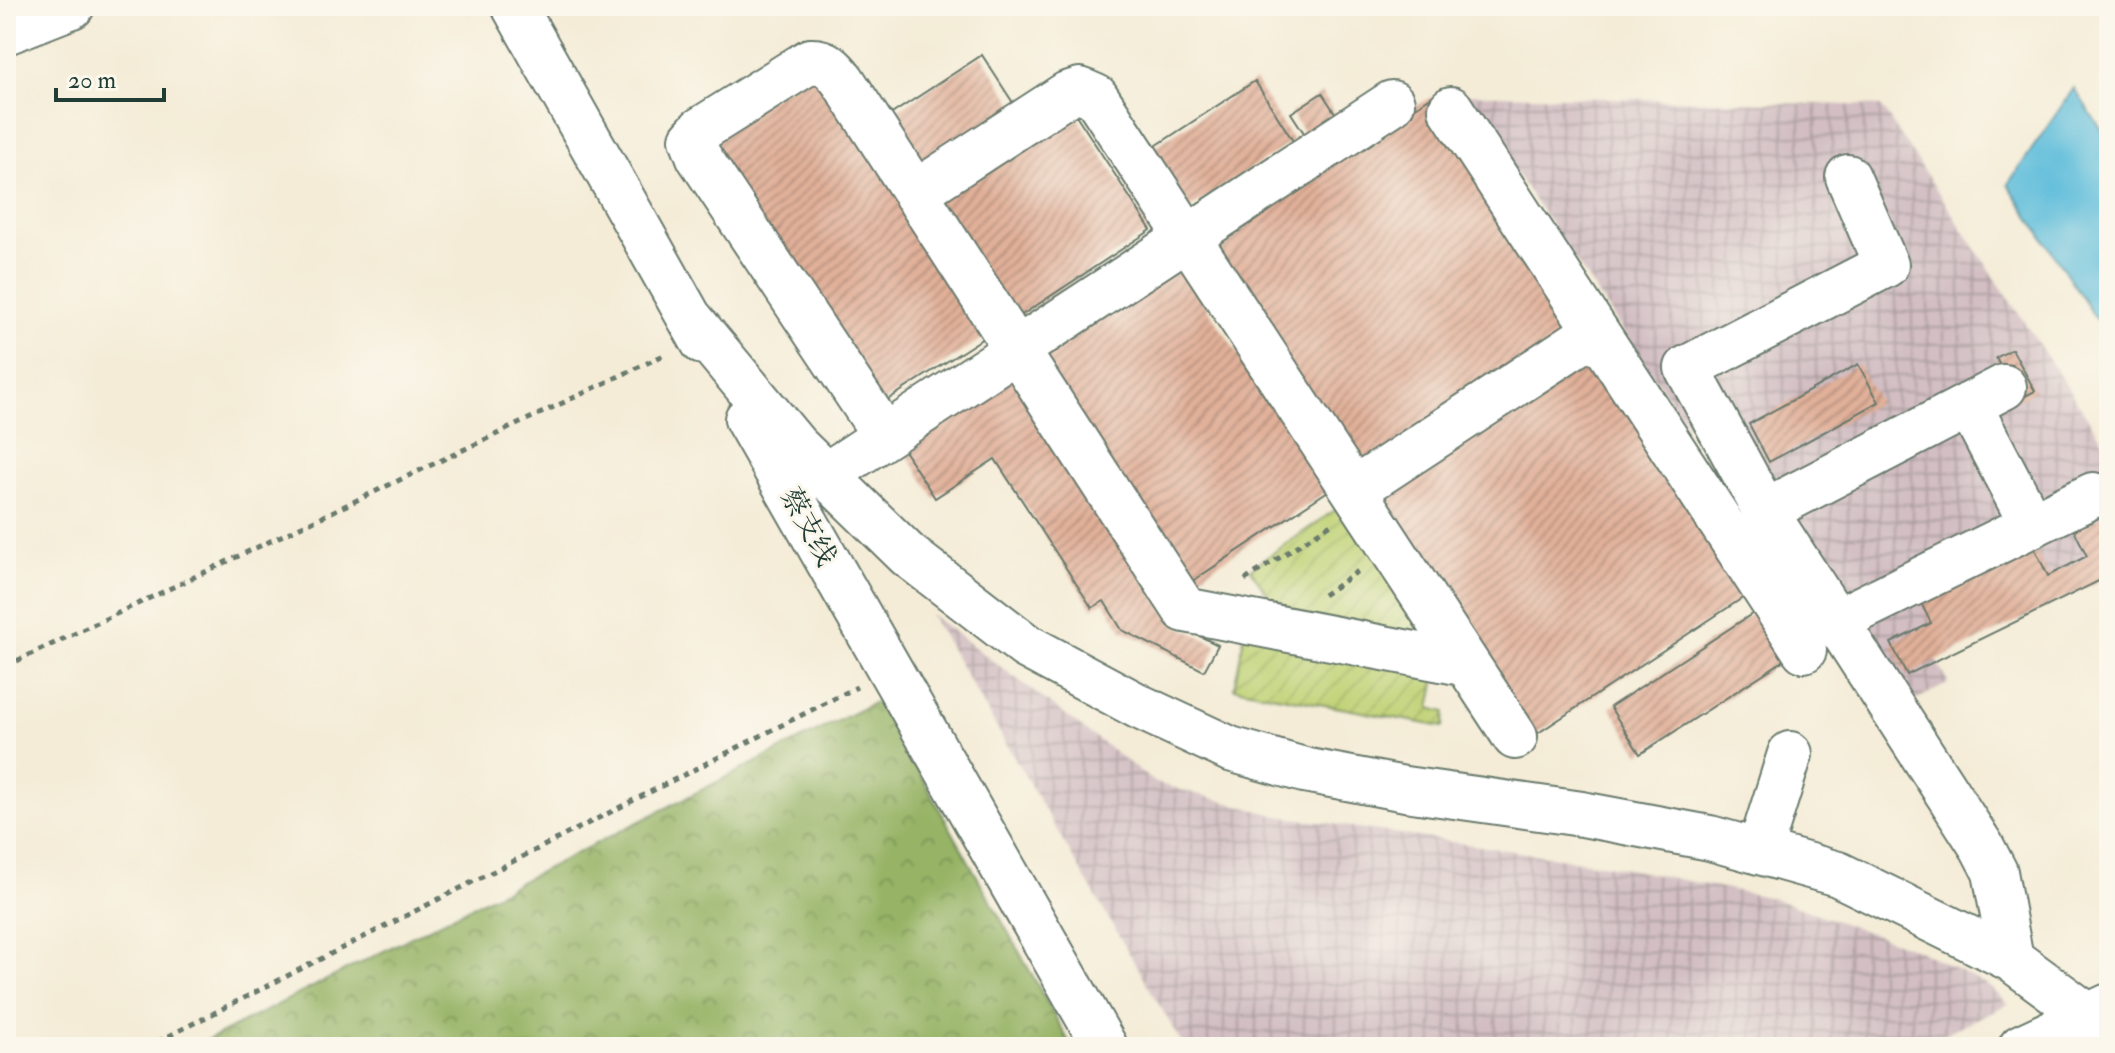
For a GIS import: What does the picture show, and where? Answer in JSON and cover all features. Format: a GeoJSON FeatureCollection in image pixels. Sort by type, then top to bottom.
{"type":"FeatureCollection","features":[{"type":"Feature","properties":{"kind":"street"},"geometry":{"type":"LineString","coordinates":[[6,32],[72,6]]}},
{"type":"Feature","properties":{"kind":"street","name":"蔡支线"},"geometry":{"type":"LineString","coordinates":[[514,6],[1105,1047]]}},
{"type":"Feature","properties":{"kind":"street"},"geometry":{"type":"LineString","coordinates":[[885,436],[699,157],[692,139],[700,130],[810,61],[821,60],[834,69],[843,81],[1185,610],[1467,664]]}},
{"type":"Feature","properties":{"kind":"street"},"geometry":{"type":"LineString","coordinates":[[915,193],[1067,94],[1080,90],[1096,97],[1515,737]]}},
{"type":"Feature","properties":{"kind":"street"},"geometry":{"type":"LineString","coordinates":[[826,475],[1392,103]]}},
{"type":"Feature","properties":{"kind":"street"},"geometry":{"type":"LineString","coordinates":[[1451,109],[1804,650]]}},
{"type":"Feature","properties":{"kind":"street"},"geometry":{"type":"LineString","coordinates":[[1848,177],[1886,265],[1687,368],[1765,511],[1982,847],[1995,872],[2011,959]]}},
{"type":"Feature","properties":{"kind":"street"},"geometry":{"type":"LineString","coordinates":[[695,327],[796,446],[908,555],[1026,646],[1140,707],[1230,749],[1304,770],[1405,789],[1582,814],[1710,838],[1838,874],[2011,959],[2102,1017]]}},
{"type":"Feature","properties":{"kind":"street"},"geometry":{"type":"LineString","coordinates":[[1354,490],[1596,331]]}},
{"type":"Feature","properties":{"kind":"street"},"geometry":{"type":"LineString","coordinates":[[1765,511],[1987,396],[2032,525]]}},
{"type":"Feature","properties":{"kind":"street"},"geometry":{"type":"LineString","coordinates":[[1836,621],[2093,495]]}},
{"type":"Feature","properties":{"kind":"street"},"geometry":{"type":"LineString","coordinates":[[1759,852],[1790,754]]}},
{"type":"Feature","properties":{"kind":"street"},"geometry":{"type":"LineString","coordinates":[[2021,1047],[2102,1017]]}},
{"type":"Feature","properties":{"kind":"path"},"geometry":{"type":"LineString","coordinates":[[6,666],[695,327]]}},
{"type":"Feature","properties":{"kind":"path"},"geometry":{"type":"LineString","coordinates":[[1197,612],[1333,522],[1341,534]]}},
{"type":"Feature","properties":{"kind":"path"},"geometry":{"type":"LineString","coordinates":[[1276,627],[1364,567],[1356,556]]}},
{"type":"Feature","properties":{"kind":"path"},"geometry":{"type":"LineString","coordinates":[[147,1047],[890,670]]}},
{"type":"Feature","properties":{"kind":"shaded area"},"geometry":{"type":"Polygon","coordinates":[[[1462,94],[1881,106],[2109,450],[2109,576],[1936,661],[1949,683],[1885,716],[1462,94]]]}},
{"type":"Feature","properties":{"kind":"shaded area"},"geometry":{"type":"Polygon","coordinates":[[[930,614],[1156,783],[1278,816],[1613,866],[1772,898],[1918,950],[1986,984],[2008,1004],[1916,1047],[1184,1047],[930,614]]]}},
{"type":"Feature","properties":{"kind":"green space"},"geometry":{"type":"Polygon","coordinates":[[[1344,504],[1442,647],[1430,708],[1445,712],[1443,727],[1234,688],[1245,632],[1281,613],[1250,569],[1344,504]]]}},
{"type":"Feature","properties":{"kind":"green space"},"geometry":{"type":"Polygon","coordinates":[[[879,700],[1072,1047],[194,1047],[879,700]]]}},
{"type":"Feature","properties":{"kind":"water"},"geometry":{"type":"Polygon","coordinates":[[[2074,88],[2109,141],[2107,336],[2008,184],[2074,88]]]}},
{"type":"Feature","properties":{"kind":"building"},"geometry":{"type":"Polygon","coordinates":[[[982,55],[1019,112],[918,178],[881,121],[982,55]]]}},
{"type":"Feature","properties":{"kind":"building"},"geometry":{"type":"Polygon","coordinates":[[[818,68],[988,335],[870,411],[700,144],[818,68]]]}},
{"type":"Feature","properties":{"kind":"building"},"geometry":{"type":"Polygon","coordinates":[[[1255,81],[1293,141],[1186,211],[1148,151],[1255,81]]]}},
{"type":"Feature","properties":{"kind":"building"},"geometry":{"type":"Polygon","coordinates":[[[1322,93],[1337,116],[1306,136],[1291,113],[1322,93]]]}},
{"type":"Feature","properties":{"kind":"building"},"geometry":{"type":"Polygon","coordinates":[[[1431,97],[1581,328],[1355,476],[1204,245],[1431,97]]]}},
{"type":"Feature","properties":{"kind":"building"},"geometry":{"type":"Polygon","coordinates":[[[1067,101],[1151,230],[1011,322],[927,193],[1067,101]]]}},
{"type":"Feature","properties":{"kind":"building"},"geometry":{"type":"Polygon","coordinates":[[[1180,266],[1328,491],[1182,588],[1034,363],[1180,266]]]}},
{"type":"Feature","properties":{"kind":"building"},"geometry":{"type":"Polygon","coordinates":[[[1595,349],[1753,591],[1529,739],[1370,497],[1595,349]]]}},
{"type":"Feature","properties":{"kind":"building"},"geometry":{"type":"Polygon","coordinates":[[[2012,349],[2035,391],[2018,400],[1996,358],[2012,349]]]}},
{"type":"Feature","properties":{"kind":"building"},"geometry":{"type":"Polygon","coordinates":[[[1858,364],[1879,402],[1769,462],[1749,424],[1858,364]]]}},
{"type":"Feature","properties":{"kind":"building"},"geometry":{"type":"Polygon","coordinates":[[[1014,377],[1173,623],[1218,645],[1204,671],[1122,630],[1104,601],[1092,608],[995,459],[935,498],[903,449],[1014,377]]]}},
{"type":"Feature","properties":{"kind":"building"},"geometry":{"type":"Polygon","coordinates":[[[2109,513],[2109,576],[1907,675],[1891,643],[1931,623],[1919,599],[2032,543],[2048,576],[2087,556],[2074,530],[2109,513]]]}},
{"type":"Feature","properties":{"kind":"building"},"geometry":{"type":"Polygon","coordinates":[[[1758,610],[1789,657],[1640,754],[1610,707],[1758,610]]]}}]}
